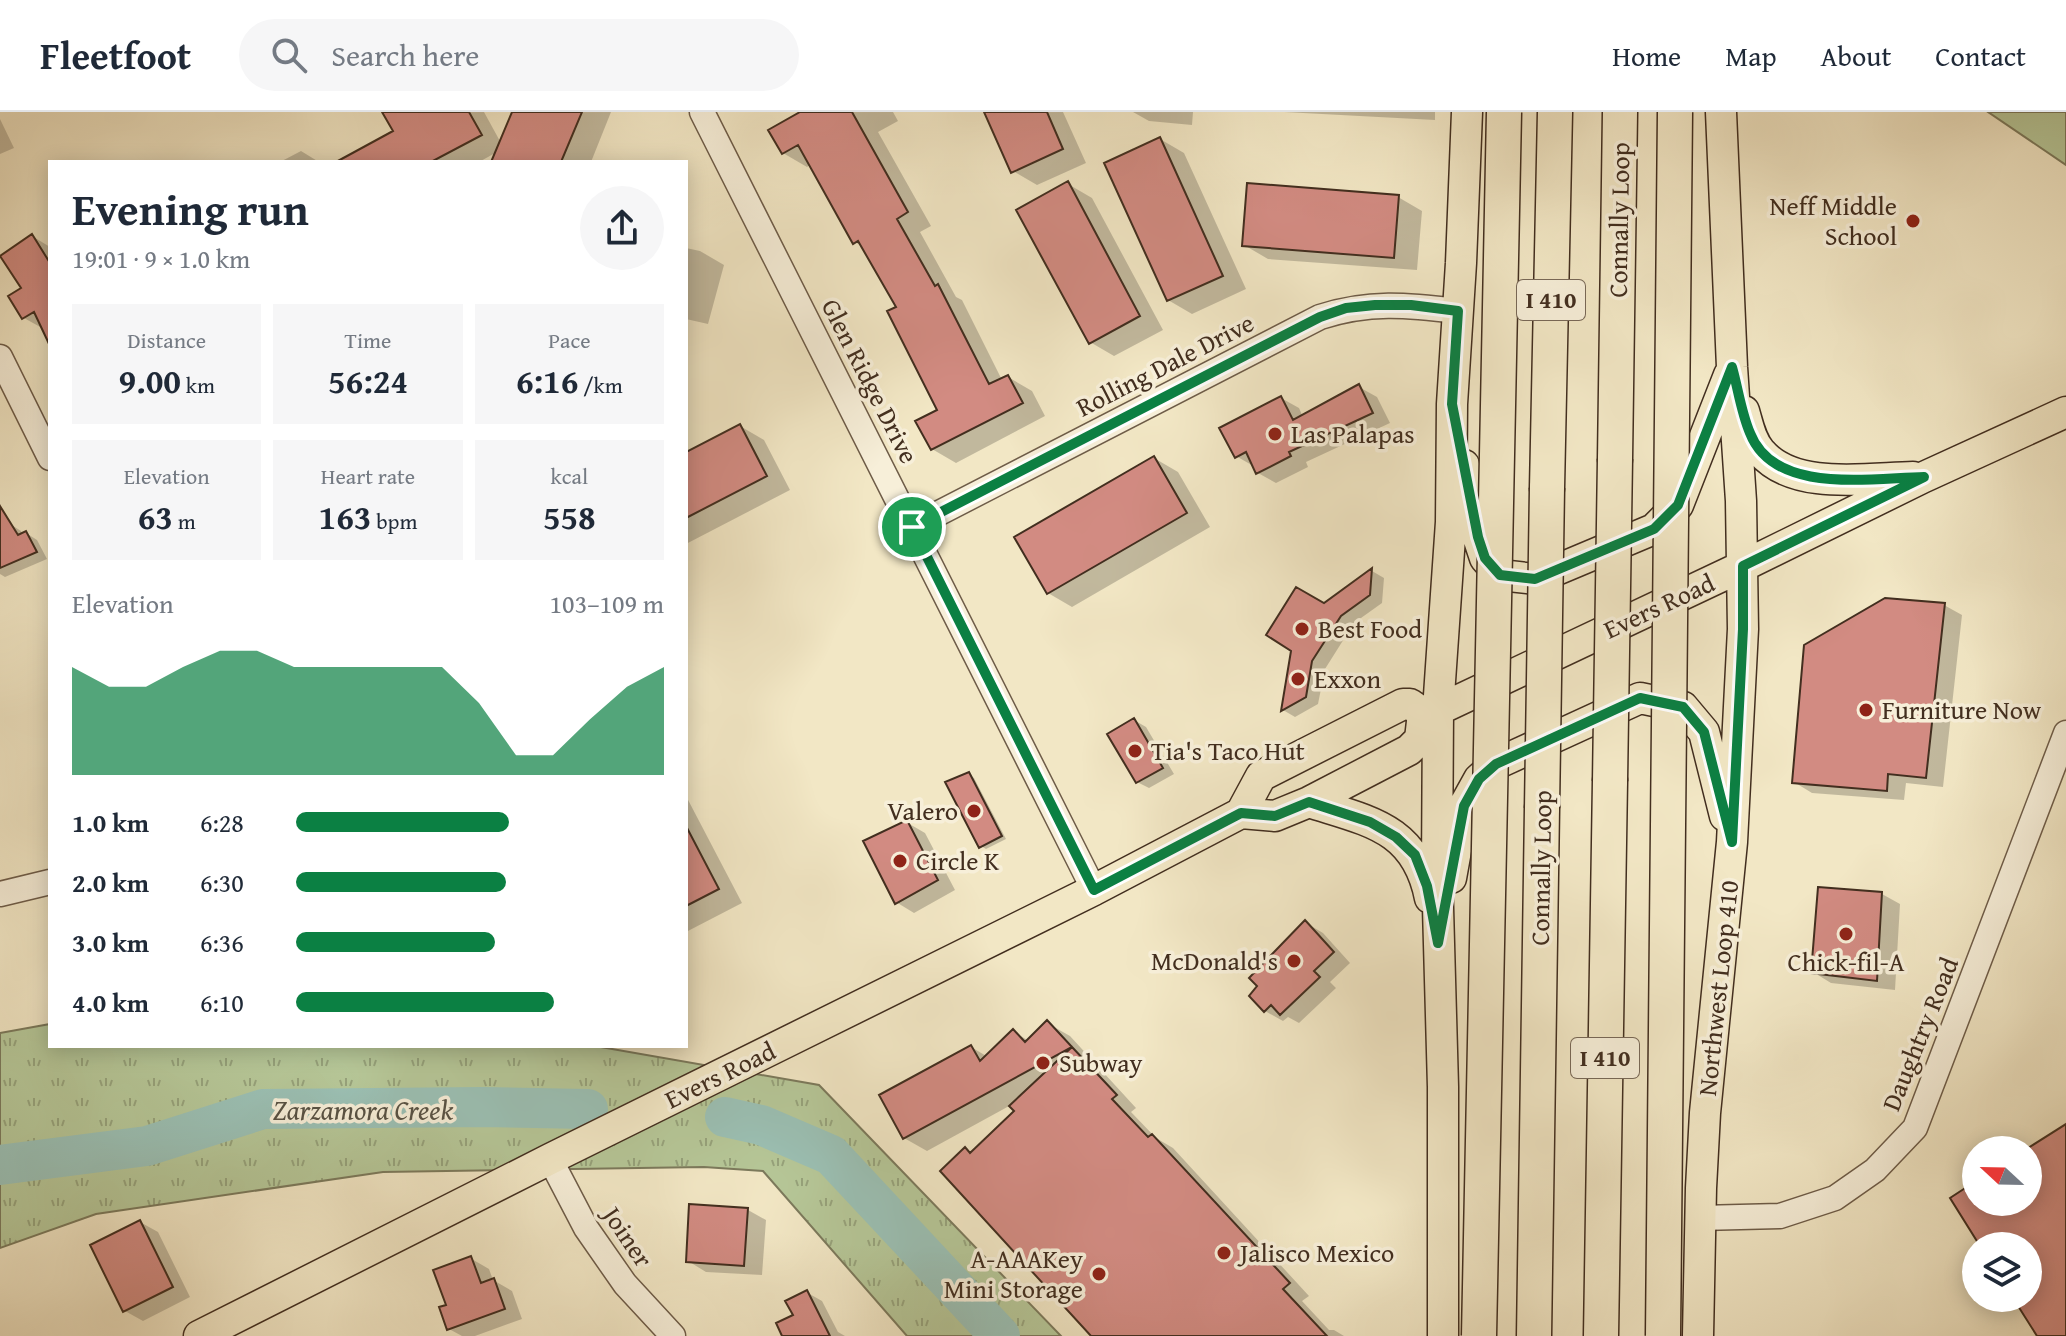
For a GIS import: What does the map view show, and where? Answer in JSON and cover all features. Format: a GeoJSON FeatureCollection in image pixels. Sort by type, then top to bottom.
{"type":"FeatureCollection","features":[{"type":"Feature","properties":{"kind":"highway"},"geometry":{"type":"LineString","coordinates":[[1479,1336],[1504,112]]}},
{"type":"Feature","properties":{"kind":"highway","name":"Connally Loop"},"geometry":{"type":"LineString","coordinates":[[1534,1336],[1555,112]]}},
{"type":"Feature","properties":{"kind":"highway","name":"Connally Loop"},"geometry":{"type":"LineString","coordinates":[[1601,1336],[1620,112]]}},
{"type":"Feature","properties":{"kind":"highway"},"geometry":{"type":"LineString","coordinates":[[1620,156],[1634,112]]}},
{"type":"Feature","properties":{"kind":"highway"},"geometry":{"type":"LineString","coordinates":[[1663,1336],[1675,112]]}},
{"type":"Feature","properties":{"kind":"main road"},"geometry":{"type":"LineString","coordinates":[[1443,1336],[1443,1117],[1431,711],[1451,522],[1452,404],[1467,112]]}},
{"type":"Feature","properties":{"kind":"main road","name":"Northwest Loop 410"},"geometry":{"type":"LineString","coordinates":[[1698,1336],[1700,1218],[1708,1073],[1732,842],[1743,629],[1743,566],[1721,112]]}},
{"type":"Feature","properties":{"kind":"main road"},"geometry":{"type":"LineString","coordinates":[[1452,404],[1478,537],[1485,558],[1500,575],[1535,579],[1654,529],[1678,505],[1732,367]]}},
{"type":"Feature","properties":{"kind":"main road"},"geometry":{"type":"LineString","coordinates":[[1732,367],[1750,433],[1760,452],[1791,473],[1820,480],[1924,477]]}},
{"type":"Feature","properties":{"kind":"main road","name":"Evers Road"},"geometry":{"type":"LineString","coordinates":[[1241,813],[1261,776],[1403,704],[1431,711],[2066,412]]}},
{"type":"Feature","properties":{"kind":"main road"},"geometry":{"type":"LineString","coordinates":[[1438,943],[1464,806],[1479,779],[1496,764],[1640,698],[1683,707],[1704,732],[1732,842]]}},
{"type":"Feature","properties":{"kind":"main road","name":"Evers Road"},"geometry":{"type":"LineString","coordinates":[[199,1336],[1094,890],[1241,813],[1275,816],[1309,802],[1409,750],[1420,739],[1431,711]]}},
{"type":"Feature","properties":{"kind":"main road"},"geometry":{"type":"LineString","coordinates":[[1309,802],[1370,822],[1396,837],[1415,855],[1427,886],[1438,943]]}},
{"type":"Feature","properties":{"kind":"street","name":"Glen Ridge Drive"},"geometry":{"type":"LineString","coordinates":[[702,112],[1094,890]]}},
{"type":"Feature","properties":{"kind":"street","name":"Rolling Dale Drive"},"geometry":{"type":"LineString","coordinates":[[912,527],[1320,317],[1346,308],[1375,305],[1411,305],[1458,311]]}},
{"type":"Feature","properties":{"kind":"street"},"geometry":{"type":"LineString","coordinates":[[0,357],[48,454]]}},
{"type":"Feature","properties":{"kind":"street","name":"Daughtry Road"},"geometry":{"type":"LineString","coordinates":[[1700,1218],[1780,1216],[1835,1198],[1875,1170],[1915,1128],[2066,733]]}},
{"type":"Feature","properties":{"kind":"street"},"geometry":{"type":"LineString","coordinates":[[0,894],[48,882]]}},
{"type":"Feature","properties":{"kind":"street","name":"Joiner"},"geometry":{"type":"LineString","coordinates":[[550,1159],[586,1228],[625,1284],[673,1336]]}},
{"type":"Feature","properties":{"kind":"green space"},"geometry":{"type":"Polygon","coordinates":[[[1988,112],[2066,112],[2066,165],[1988,112]]]}},
{"type":"Feature","properties":{"kind":"green space"},"geometry":{"type":"Polygon","coordinates":[[[48,1024],[48,1048],[606,1048],[819,1085],[1061,1336],[907,1336],[763,1171],[704,1167],[383,1172],[96,1214],[0,1248],[0,1033],[48,1024]]]}},
{"type":"Feature","properties":{"kind":"building"},"geometry":{"type":"Polygon","coordinates":[[[382,112],[469,112],[482,135],[435,160],[340,160],[393,131],[382,112]]]}},
{"type":"Feature","properties":{"kind":"building"},"geometry":{"type":"Polygon","coordinates":[[[512,112],[582,112],[562,160],[492,160],[512,112]]]}},
{"type":"Feature","properties":{"kind":"building"},"geometry":{"type":"Polygon","coordinates":[[[800,112],[852,112],[908,212],[897,219],[935,286],[938,284],[989,384],[1008,375],[1023,403],[931,450],[915,421],[937,410],[887,311],[896,307],[858,241],[853,244],[798,145],[782,154],[768,130],[800,112]]]}},
{"type":"Feature","properties":{"kind":"building"},"geometry":{"type":"Polygon","coordinates":[[[984,112],[1047,112],[1063,149],[1011,173],[984,112]]]}},
{"type":"Feature","properties":{"kind":"building"},"geometry":{"type":"Polygon","coordinates":[[[1160,137],[1223,276],[1167,301],[1104,163],[1160,137]]]}},
{"type":"Feature","properties":{"kind":"building"},"geometry":{"type":"Polygon","coordinates":[[[1068,181],[1140,316],[1089,344],[1016,210],[1068,181]]]}},
{"type":"Feature","properties":{"kind":"building"},"geometry":{"type":"Polygon","coordinates":[[[1247,183],[1399,195],[1394,258],[1242,246],[1247,183]]]}},
{"type":"Feature","properties":{"kind":"building"},"geometry":{"type":"Polygon","coordinates":[[[32,234],[48,260],[48,342],[34,312],[22,319],[8,296],[21,288],[0,256],[32,234]]]}},
{"type":"Feature","properties":{"kind":"building","name":"Las Palapas"},"geometry":{"type":"Polygon","coordinates":[[[1359,384],[1373,413],[1289,452],[1291,456],[1256,474],[1246,452],[1235,458],[1219,428],[1281,396],[1293,420],[1359,384]]]}},
{"type":"Feature","properties":{"kind":"building"},"geometry":{"type":"Polygon","coordinates":[[[740,424],[767,476],[688,517],[688,451],[740,424]]]}},
{"type":"Feature","properties":{"kind":"building"},"geometry":{"type":"Polygon","coordinates":[[[1154,456],[1187,513],[1047,594],[1014,537],[1154,456]]]}},
{"type":"Feature","properties":{"kind":"building"},"geometry":{"type":"Polygon","coordinates":[[[0,506],[18,535],[26,531],[37,552],[0,568],[0,506]]]}},
{"type":"Feature","properties":{"kind":"building"},"geometry":{"type":"Polygon","coordinates":[[[1372,568],[1370,595],[1341,616],[1312,661],[1306,697],[1281,711],[1291,651],[1266,635],[1296,587],[1324,603],[1372,568]]]}},
{"type":"Feature","properties":{"kind":"building","name":"Furniture Now"},"geometry":{"type":"Polygon","coordinates":[[[1885,598],[1945,603],[1926,778],[1888,774],[1887,791],[1792,783],[1804,645],[1885,598]]]}},
{"type":"Feature","properties":{"kind":"building","name":"Tia's Taco Hut"},"geometry":{"type":"Polygon","coordinates":[[[1134,718],[1163,768],[1136,783],[1107,734],[1134,718]]]}},
{"type":"Feature","properties":{"kind":"building","name":"Valero"},"geometry":{"type":"Polygon","coordinates":[[[969,772],[1002,836],[979,848],[945,782],[969,772]]]}},
{"type":"Feature","properties":{"kind":"building","name":"Circle K"},"geometry":{"type":"Polygon","coordinates":[[[907,820],[938,880],[895,904],[863,841],[907,820]]]}},
{"type":"Feature","properties":{"kind":"building"},"geometry":{"type":"Polygon","coordinates":[[[688,830],[719,889],[688,905],[688,830]]]}},
{"type":"Feature","properties":{"kind":"building"},"geometry":{"type":"Polygon","coordinates":[[[1818,887],[1882,892],[1877,981],[1811,973],[1818,887]]]}},
{"type":"Feature","properties":{"kind":"building","name":"McDonald's"},"geometry":{"type":"Polygon","coordinates":[[[1305,920],[1334,952],[1314,971],[1320,977],[1280,1015],[1271,1005],[1264,1012],[1249,996],[1257,986],[1249,978],[1305,920]]]}},
{"type":"Feature","properties":{"kind":"building"},"geometry":{"type":"Polygon","coordinates":[[[1047,1020],[1072,1047],[903,1139],[879,1095],[971,1045],[980,1061],[1013,1029],[1025,1042],[1047,1020]]]}},
{"type":"Feature","properties":{"kind":"building"},"geometry":{"type":"Polygon","coordinates":[[[1072,1047],[1117,1095],[1112,1099],[1148,1137],[1152,1134],[1290,1283],[1283,1289],[1327,1336],[1091,1336],[940,1171],[965,1147],[970,1153],[1014,1111],[1009,1106],[1072,1047]]]}},
{"type":"Feature","properties":{"kind":"building"},"geometry":{"type":"Polygon","coordinates":[[[2066,1124],[2066,1336],[2037,1336],[2022,1312],[2042,1312],[2042,1232],[1971,1232],[1950,1198],[1962,1190],[1962,1216],[2042,1216],[2042,1139],[2066,1124]]]}},
{"type":"Feature","properties":{"kind":"building"},"geometry":{"type":"Polygon","coordinates":[[[689,1204],[748,1208],[744,1266],[686,1262],[689,1204]]]}},
{"type":"Feature","properties":{"kind":"building"},"geometry":{"type":"Polygon","coordinates":[[[140,1220],[173,1287],[123,1312],[90,1245],[140,1220]]]}},
{"type":"Feature","properties":{"kind":"building"},"geometry":{"type":"Polygon","coordinates":[[[471,1256],[481,1283],[494,1278],[505,1309],[447,1330],[439,1307],[446,1305],[433,1270],[471,1256]]]}},
{"type":"Feature","properties":{"kind":"building"},"geometry":{"type":"Polygon","coordinates":[[[807,1290],[830,1336],[782,1336],[776,1323],[793,1315],[785,1301],[807,1290]]]}},
{"type":"Feature","properties":{"kind":"waterway","name":"Zarzamora Creek"},"geometry":{"type":"LineString","coordinates":[[0,1165],[147,1146],[263,1109],[588,1109]]}},
{"type":"Feature","properties":{"kind":"waterway","name":"Zarzamora Creek"},"geometry":{"type":"LineString","coordinates":[[725,1117],[761,1125],[831,1155],[1000,1336]]}},
{"type":"Feature","properties":{"kind":"place","name":"Neff Middle School"},"geometry":{"type":"Point","coordinates":[1913,221]}},
{"type":"Feature","properties":{"kind":"place","name":"Las Palapas"},"geometry":{"type":"Point","coordinates":[1275,434]}},
{"type":"Feature","properties":{"kind":"place","name":"Best Food"},"geometry":{"type":"Point","coordinates":[1302,629]}},
{"type":"Feature","properties":{"kind":"place","name":"Exxon"},"geometry":{"type":"Point","coordinates":[1298,679]}},
{"type":"Feature","properties":{"kind":"place","name":"Furniture Now"},"geometry":{"type":"Point","coordinates":[1866,710]}},
{"type":"Feature","properties":{"kind":"place","name":"Tia's Taco Hut"},"geometry":{"type":"Point","coordinates":[1135,751]}},
{"type":"Feature","properties":{"kind":"place","name":"Valero"},"geometry":{"type":"Point","coordinates":[974,811]}},
{"type":"Feature","properties":{"kind":"place","name":"Circle K"},"geometry":{"type":"Point","coordinates":[900,861]}},
{"type":"Feature","properties":{"kind":"place","name":"Chick-fil-A"},"geometry":{"type":"Point","coordinates":[1846,934]}},
{"type":"Feature","properties":{"kind":"place","name":"McDonald's"},"geometry":{"type":"Point","coordinates":[1294,961]}},
{"type":"Feature","properties":{"kind":"place","name":"Subway"},"geometry":{"type":"Point","coordinates":[1043,1063]}},
{"type":"Feature","properties":{"kind":"place","name":"Jalisco Mexico"},"geometry":{"type":"Point","coordinates":[1224,1253]}},
{"type":"Feature","properties":{"kind":"place","name":"A-AAAKey Mini Storage"},"geometry":{"type":"Point","coordinates":[1099,1274]}},
{"type":"Feature","properties":{"kind":"route"},"geometry":{"type":"LineString","coordinates":[[1375,305],[1411,305],[1458,311],[1452,404],[1478,537],[1485,558],[1500,575],[1535,579],[1654,529],[1678,505],[1732,367],[1750,433],[1760,452],[1791,473],[1820,480],[1924,477],[1743,566],[1743,629],[1732,842],[1704,732],[1683,707],[1640,698],[1496,764],[1479,779],[1464,806],[1438,943],[1427,886],[1415,855],[1396,837],[1370,822],[1309,802],[1275,816],[1241,813],[1094,890],[912,527],[1320,317],[1346,308],[1375,305]]}}]}
